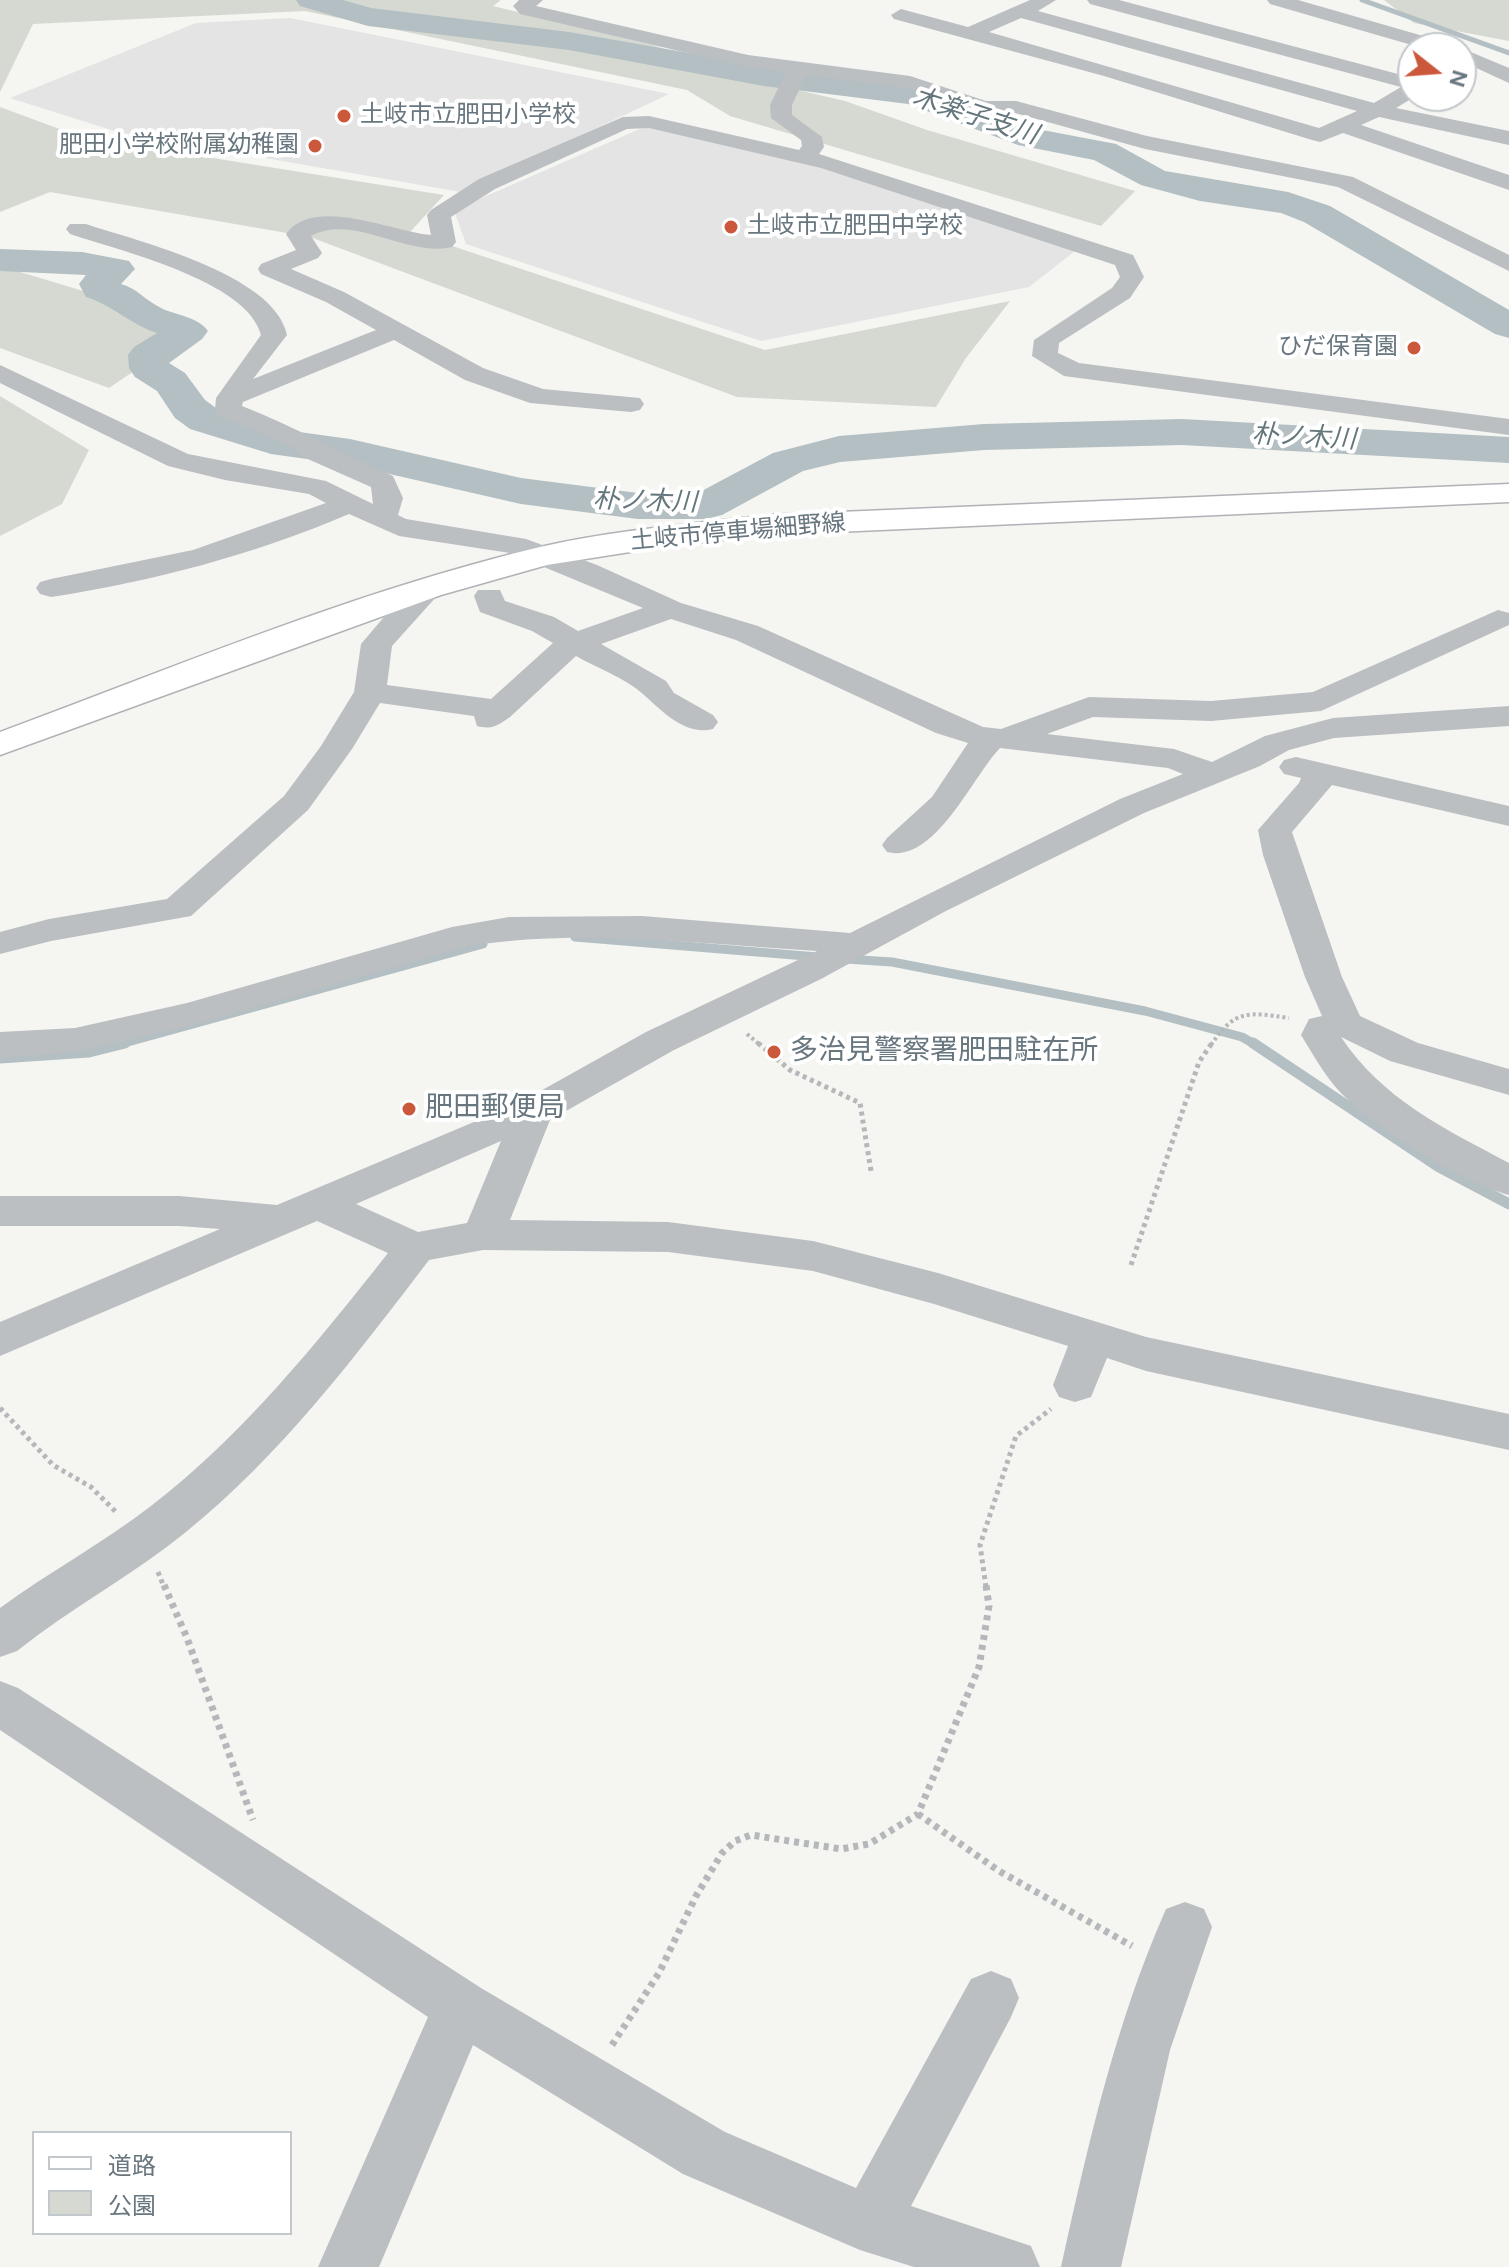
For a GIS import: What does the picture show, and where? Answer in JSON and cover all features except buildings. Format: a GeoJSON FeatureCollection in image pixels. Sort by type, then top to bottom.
{"type":"FeatureCollection","features":[{"type":"Feature","properties":{"kind":"main road","name":"土岐市停車場細野線"},"geometry":{"type":"LineString","coordinates":[[0,744],[330,621],[423,590],[544,556],[768,525],[1509,493]]}},
{"type":"Feature","properties":{"kind":"street"},"geometry":{"type":"LineString","coordinates":[[533,0],[523,6],[527,10],[724,56],[910,82],[984,107]]}},
{"type":"Feature","properties":{"kind":"street"},"geometry":{"type":"LineString","coordinates":[[970,33],[1046,0]]}},
{"type":"Feature","properties":{"kind":"street"},"geometry":{"type":"LineString","coordinates":[[1097,0],[1397,82]]}},
{"type":"Feature","properties":{"kind":"street"},"geometry":{"type":"LineString","coordinates":[[1277,0],[1397,34]]}},
{"type":"Feature","properties":{"kind":"street"},"geometry":{"type":"LineString","coordinates":[[1021,12],[1162,48],[1377,110],[1509,138]]}},
{"type":"Feature","properties":{"kind":"street"},"geometry":{"type":"LineString","coordinates":[[901,15],[1111,72],[1320,135],[1377,110],[1397,97]]}},
{"type":"Feature","properties":{"kind":"street"},"geometry":{"type":"LineString","coordinates":[[1111,72],[1203,30]]}},
{"type":"Feature","properties":{"kind":"street"},"geometry":{"type":"LineString","coordinates":[[1477,60],[1509,77]]}},
{"type":"Feature","properties":{"kind":"street"},"geometry":{"type":"LineString","coordinates":[[799,67],[780,110],[782,118],[811,137],[813,147],[804,158]]}},
{"type":"Feature","properties":{"kind":"street"},"geometry":{"type":"LineString","coordinates":[[923,110],[948,115],[984,107],[1016,107],[1145,142],[1345,182],[1509,264]]}},
{"type":"Feature","properties":{"kind":"street"},"geometry":{"type":"LineString","coordinates":[[226,283],[310,253],[298,234],[313,227],[335,224],[444,242],[439,215],[487,184],[623,123],[649,122],[804,158],[1125,260],[1132,277],[1121,293],[1047,340],[1045,356],[1073,370],[1509,427]]}},
{"type":"Feature","properties":{"kind":"street"},"geometry":{"type":"LineString","coordinates":[[1344,126],[1509,183]]}},
{"type":"Feature","properties":{"kind":"street"},"geometry":{"type":"LineString","coordinates":[[78,229],[192,267],[246,296],[273,329],[274,335],[229,398],[228,410],[302,440],[311,450],[383,482],[389,498],[382,519]]}},
{"type":"Feature","properties":{"kind":"street"},"geometry":{"type":"LineString","coordinates":[[270,269],[335,297],[474,374],[539,397],[631,404]]}},
{"type":"Feature","properties":{"kind":"street"},"geometry":{"type":"LineString","coordinates":[[229,398],[395,331]]}},
{"type":"Feature","properties":{"kind":"street"},"geometry":{"type":"LineString","coordinates":[[0,373],[178,460],[225,472],[307,485],[382,519],[420,532],[496,540],[544,556],[670,609],[747,633],[948,726],[998,738],[1174,759],[1212,773]]}},
{"type":"Feature","properties":{"kind":"street"},"geometry":{"type":"LineString","coordinates":[[51,588],[122,576],[284,533],[350,503]]}},
{"type":"Feature","properties":{"kind":"street"},"geometry":{"type":"LineString","coordinates":[[0,943],[49,930],[178,908],[296,803],[336,749],[370,692],[377,644],[422,596],[423,590]]}},
{"type":"Feature","properties":{"kind":"street"},"geometry":{"type":"LineString","coordinates":[[489,596],[491,606],[543,624],[577,642],[655,688],[663,700],[702,722]]}},
{"type":"Feature","properties":{"kind":"street"},"geometry":{"type":"LineString","coordinates":[[370,692],[493,715],[560,652],[577,642],[670,609]]}},
{"type":"Feature","properties":{"kind":"street"},"geometry":{"type":"LineString","coordinates":[[899,845],[944,804],[979,751],[998,738],[1089,707],[1211,711],[1321,701],[1498,619]]}},
{"type":"Feature","properties":{"kind":"street"},"geometry":{"type":"LineString","coordinates":[[0,1340],[533,1112],[660,1041],[808,971],[1104,820],[1288,739],[1333,728],[1509,716]]}},
{"type":"Feature","properties":{"kind":"street"},"geometry":{"type":"LineString","coordinates":[[1248,759],[1320,772],[1509,816]]}},
{"type":"Feature","properties":{"kind":"street"},"geometry":{"type":"LineString","coordinates":[[1320,772],[1315,786],[1275,830],[1275,840],[1301,906],[1334,1026]]}},
{"type":"Feature","properties":{"kind":"street"},"geometry":{"type":"LineString","coordinates":[[0,1045],[75,1040],[160,1022],[465,935],[507,927],[588,925],[821,940],[853,947]]}},
{"type":"Feature","properties":{"kind":"street"},"geometry":{"type":"LineString","coordinates":[[1334,1026],[1404,1052],[1509,1082]]}},
{"type":"Feature","properties":{"kind":"street"},"geometry":{"type":"LineString","coordinates":[[1334,1026],[1320,1035],[1353,1082],[1449,1148],[1509,1181]]}},
{"type":"Feature","properties":{"kind":"street"},"geometry":{"type":"LineString","coordinates":[[483,1235],[533,1112]]}},
{"type":"Feature","properties":{"kind":"street"},"geometry":{"type":"LineString","coordinates":[[317,1204],[415,1248],[483,1235],[668,1237],[813,1256],[938,1289],[1146,1354],[1509,1432]]}},
{"type":"Feature","properties":{"kind":"street"},"geometry":{"type":"LineString","coordinates":[[0,1211],[179,1211],[278,1220]]}},
{"type":"Feature","properties":{"kind":"street"},"geometry":{"type":"LineString","coordinates":[[0,1636],[142,1537],[232,1463],[365,1314],[415,1248]]}},
{"type":"Feature","properties":{"kind":"street"},"geometry":{"type":"LineString","coordinates":[[1075,1385],[1093,1339]]}},
{"type":"Feature","properties":{"kind":"street"},"geometry":{"type":"LineString","coordinates":[[0,1703],[461,2007],[704,2153],[870,2223],[1010,2267]]}},
{"type":"Feature","properties":{"kind":"street"},"geometry":{"type":"LineString","coordinates":[[1091,2267],[1114,2162],[1176,1947]]}},
{"type":"Feature","properties":{"kind":"street"},"geometry":{"type":"LineString","coordinates":[[870,2223],[991,1998]]}},
{"type":"Feature","properties":{"kind":"street"},"geometry":{"type":"LineString","coordinates":[[348,2267],[461,2007]]}},
{"type":"Feature","properties":{"kind":"path"},"geometry":{"type":"LineString","coordinates":[[722,1012],[790,1070],[860,1103],[871,1171]]}},
{"type":"Feature","properties":{"kind":"path"},"geometry":{"type":"LineString","coordinates":[[1131,1265],[1199,1062],[1227,1021],[1262,1013],[1334,1026]]}},
{"type":"Feature","properties":{"kind":"path"},"geometry":{"type":"LineString","coordinates":[[587,2082],[659,1973],[722,1853],[735,1841],[751,1835],[841,1849],[869,1844],[918,1814],[932,1787],[979,1667],[989,1606],[980,1545],[1016,1436],[1062,1401],[1075,1385]]}},
{"type":"Feature","properties":{"kind":"path"},"geometry":{"type":"LineString","coordinates":[[0,1408],[53,1465],[91,1487],[142,1537],[187,1638],[244,1787],[258,1838],[263,1876]]}},
{"type":"Feature","properties":{"kind":"path"},"geometry":{"type":"LineString","coordinates":[[918,1814],[999,1871],[1176,1947]]}},
{"type":"Feature","properties":{"kind":"shaded area","name":"土岐市立肥田小学校"},"geometry":{"type":"Polygon","coordinates":[[[290,18],[669,94],[461,192],[121,133],[10,98],[196,23],[290,18]]]}},
{"type":"Feature","properties":{"kind":"shaded area","name":"土岐市立肥田中学校"},"geometry":{"type":"Polygon","coordinates":[[[649,125],[822,168],[1075,251],[1029,287],[761,341],[466,244],[454,210],[649,125]]]}},
{"type":"Feature","properties":{"kind":"green space"},"geometry":{"type":"Polygon","coordinates":[[[0,0],[501,0],[493,6],[653,45],[746,78],[845,101],[927,130],[1135,191],[1101,226],[730,116],[687,90],[305,11],[33,24],[0,92],[0,0]]]}},
{"type":"Feature","properties":{"kind":"green space"},"geometry":{"type":"Polygon","coordinates":[[[1384,0],[1509,0],[1509,41],[1477,35],[1477,32],[1414,23],[1384,0]]]}},
{"type":"Feature","properties":{"kind":"green space"},"geometry":{"type":"Polygon","coordinates":[[[0,107],[81,137],[444,195],[410,232],[765,350],[1010,301],[966,358],[936,407],[737,397],[310,237],[50,192],[0,212],[0,107]]]}},
{"type":"Feature","properties":{"kind":"green space"},"geometry":{"type":"Polygon","coordinates":[[[0,266],[200,326],[109,388],[0,348],[0,266]]]}},
{"type":"Feature","properties":{"kind":"green space"},"geometry":{"type":"Polygon","coordinates":[[[0,396],[89,450],[62,504],[0,536],[0,396]]]}},
{"type":"Feature","properties":{"kind":"waterway","name":"木楽子支川"},"geometry":{"type":"LineString","coordinates":[[311,0],[368,17],[569,41],[764,76],[914,95],[1030,138],[1104,151],[1153,178],[1200,190],[1288,203],[1317,214],[1509,326]]}},
{"type":"Feature","properties":{"kind":"waterway"},"geometry":{"type":"LineString","coordinates":[[1362,0],[1509,53]]}},
{"type":"Feature","properties":{"kind":"waterway","name":"朴ノ木川"},"geometry":{"type":"LineString","coordinates":[[0,260],[82,263],[116,269],[98,284],[99,289],[119,295],[146,316],[188,331],[148,355],[149,368],[171,382],[190,409],[205,420],[271,441],[350,452],[521,491],[638,506],[706,506],[788,462],[839,449],[984,437],[1182,432],[1509,450]]}},
{"type":"Feature","properties":{"kind":"waterway"},"geometry":{"type":"LineString","coordinates":[[575,937],[818,957]]}},
{"type":"Feature","properties":{"kind":"waterway"},"geometry":{"type":"LineString","coordinates":[[117,1045],[483,944]]}},
{"type":"Feature","properties":{"kind":"waterway"},"geometry":{"type":"LineString","coordinates":[[846,959],[892,962],[1145,1011],[1242,1037],[1256,1045]]}},
{"type":"Feature","properties":{"kind":"waterway"},"geometry":{"type":"LineString","coordinates":[[117,1045],[125,1043]]}},
{"type":"Feature","properties":{"kind":"waterway"},"geometry":{"type":"LineString","coordinates":[[0,1058],[89,1052],[117,1045]]}},
{"type":"Feature","properties":{"kind":"waterway"},"geometry":{"type":"LineString","coordinates":[[1256,1045],[1439,1167],[1509,1204]]}},
{"type":"Feature","properties":{"kind":"place","name":"土岐市立肥田小学校"},"geometry":{"type":"Point","coordinates":[344,116]}},
{"type":"Feature","properties":{"kind":"place","name":"肥田小学校附属幼稚園"},"geometry":{"type":"Point","coordinates":[315,146]}},
{"type":"Feature","properties":{"kind":"place","name":"土岐市立肥田中学校"},"geometry":{"type":"Point","coordinates":[731,227]}},
{"type":"Feature","properties":{"kind":"place","name":"ひだ保育園"},"geometry":{"type":"Point","coordinates":[1414,348]}},
{"type":"Feature","properties":{"kind":"place","name":"多治見警察署肥田駐在所"},"geometry":{"type":"Point","coordinates":[774,1052]}},
{"type":"Feature","properties":{"kind":"place","name":"肥田郵便局"},"geometry":{"type":"Point","coordinates":[409,1109]}}]}
